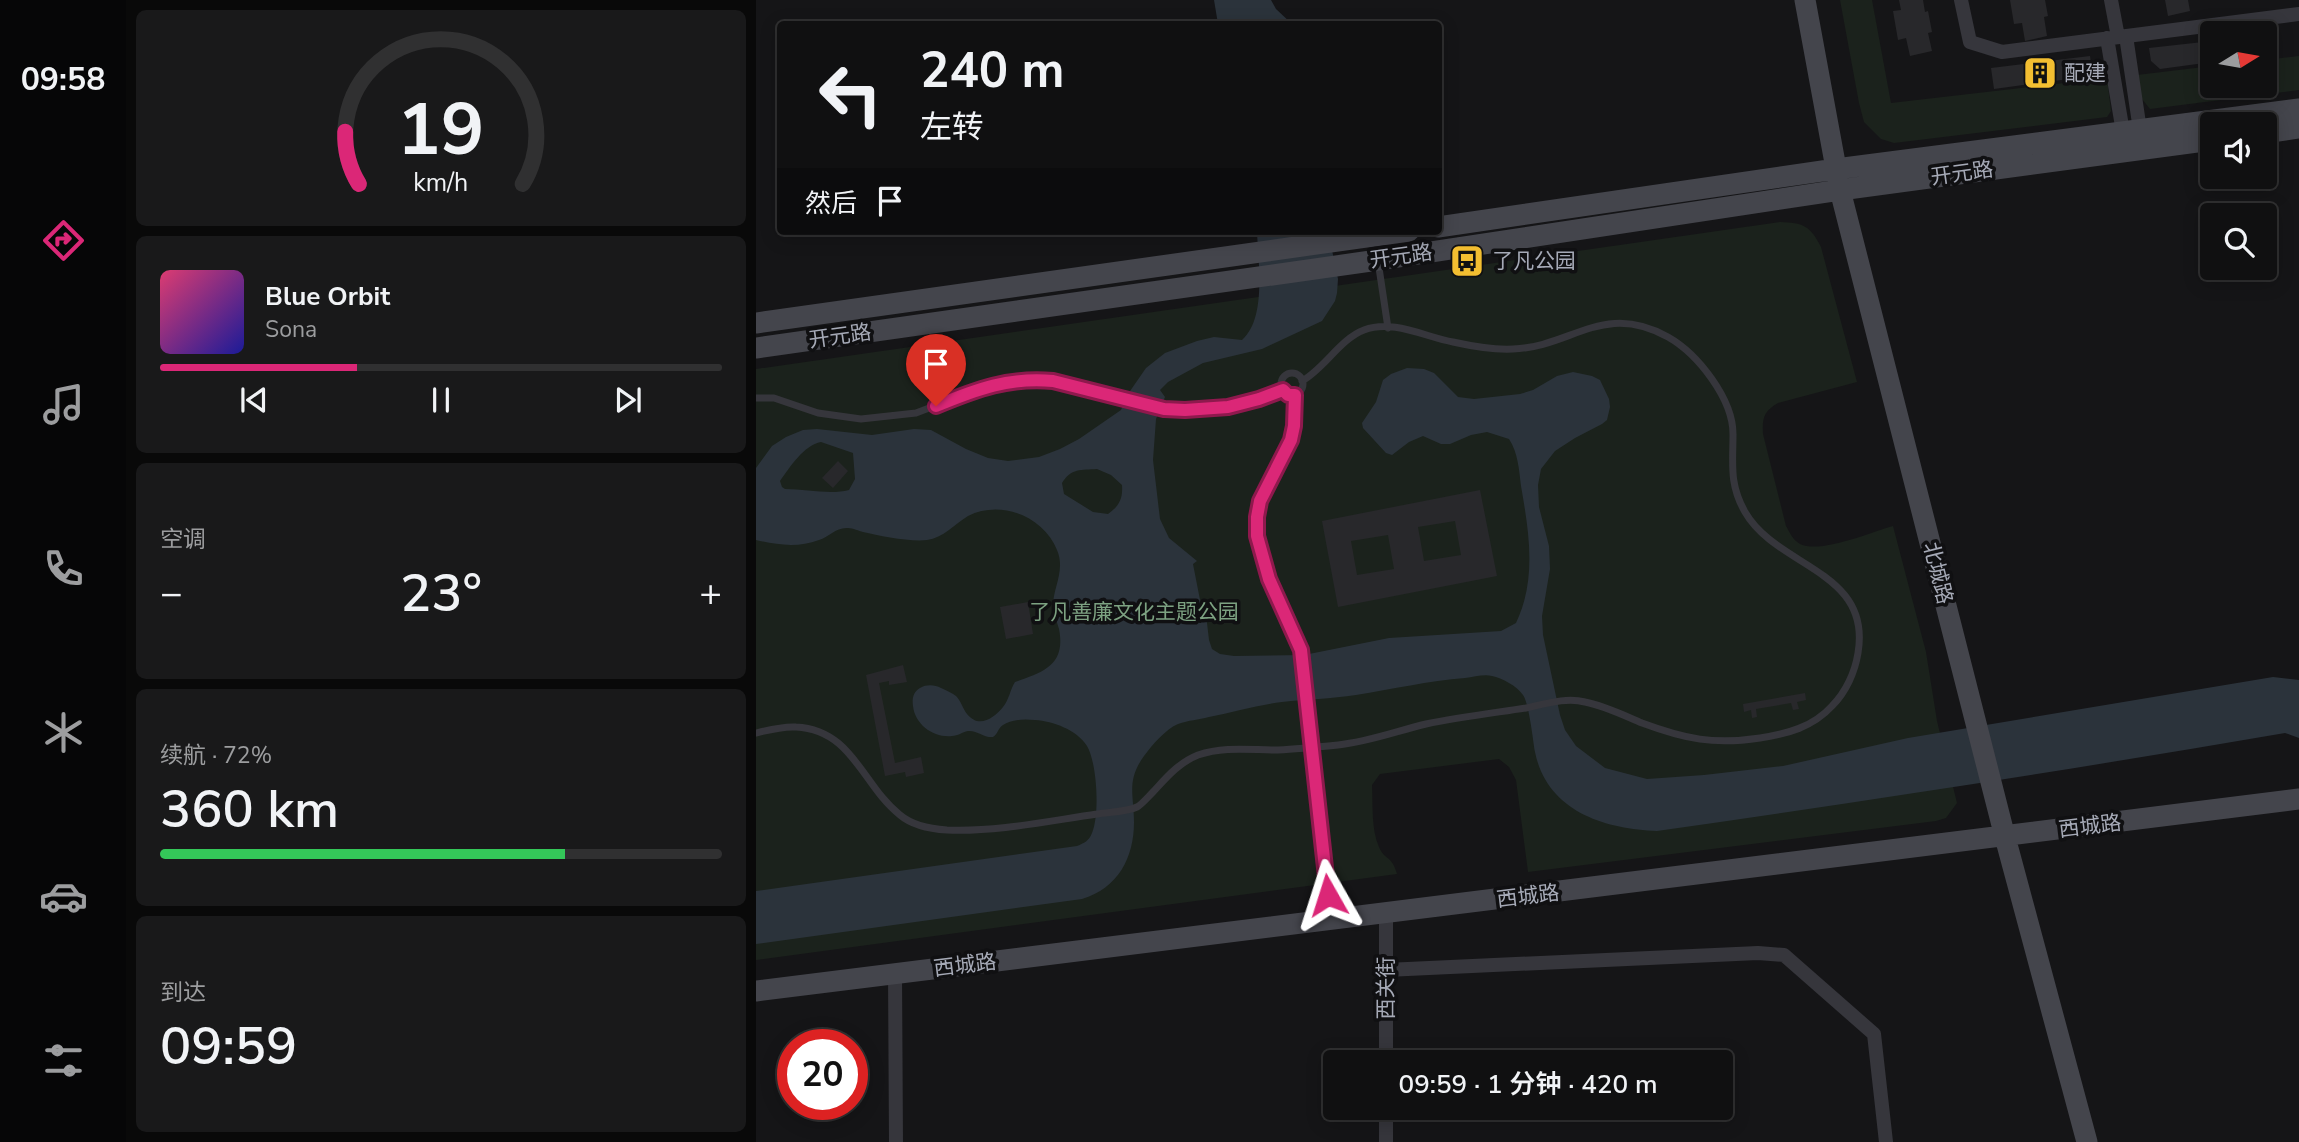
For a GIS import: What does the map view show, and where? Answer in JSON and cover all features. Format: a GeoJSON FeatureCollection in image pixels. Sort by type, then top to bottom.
{"type":"FeatureCollection","features":[{"type":"Feature","properties":{"kind":"main road","name":"北城路"},"geometry":{"type":"LineString","coordinates":[[1805,0],[1838,180],[2005,837],[2087,1142]]}},
{"type":"Feature","properties":{"kind":"main road","name":"开元路"},"geometry":{"type":"LineString","coordinates":[[756,348],[1378,260],[2132,131],[2299,109]]}},
{"type":"Feature","properties":{"kind":"main road"},"geometry":{"type":"LineString","coordinates":[[2277,131],[2299,128]]}},
{"type":"Feature","properties":{"kind":"main road","name":"开元路"},"geometry":{"type":"LineString","coordinates":[[1442,227],[2200,141]]}},
{"type":"Feature","properties":{"kind":"main road","name":"开元路"},"geometry":{"type":"LineString","coordinates":[[756,323],[1380,235]]}},
{"type":"Feature","properties":{"kind":"main road","name":"西城路"},"geometry":{"type":"LineString","coordinates":[[756,991],[2299,799]]}},
{"type":"Feature","properties":{"kind":"street"},"geometry":{"type":"LineString","coordinates":[[1961,0],[1969,42],[2002,52],[2299,14]]}},
{"type":"Feature","properties":{"kind":"street"},"geometry":{"type":"LineString","coordinates":[[2111,0],[2132,131]]}},
{"type":"Feature","properties":{"kind":"street","name":"西关街"},"geometry":{"type":"LineString","coordinates":[[1386,913],[1386,1050]]}},
{"type":"Feature","properties":{"kind":"street"},"geometry":{"type":"LineString","coordinates":[[1386,970],[1758,953],[1784,955],[1874,1034],[1886,1142]]}},
{"type":"Feature","properties":{"kind":"street"},"geometry":{"type":"LineString","coordinates":[[895,973],[896,1142]]}},
{"type":"Feature","properties":{"kind":"street"},"geometry":{"type":"LineString","coordinates":[[1386,1120],[1386,1142]]}},
{"type":"Feature","properties":{"kind":"lane"},"geometry":{"type":"LineString","coordinates":[[1378,260],[1388,328]]}},
{"type":"Feature","properties":{"kind":"lane"},"geometry":{"type":"LineString","coordinates":[[756,733],[792,727],[813,730],[845,747],[900,816],[932,829],[972,830],[1136,808],[1183,762],[1223,749],[1343,745],[1427,724],[1580,700],[1681,736],[1713,743],[1735,742],[1791,733],[1822,715],[1834,705],[1845,689],[1858,657],[1858,624],[1853,608],[1833,581],[1779,548],[1762,533],[1743,509],[1733,478],[1733,433],[1728,407],[1699,363],[1687,350],[1668,337],[1651,330],[1614,323],[1596,325],[1557,339],[1515,349],[1457,343],[1410,330],[1373,328],[1355,335],[1303,381],[1301,390],[1295,395],[1288,395],[1283,390],[1282,380],[1287,375],[1297,374],[1303,381]]}},
{"type":"Feature","properties":{"kind":"lane"},"geometry":{"type":"LineString","coordinates":[[756,398],[774,398],[818,413],[861,419],[916,412],[984,387],[1016,380],[1053,381],[1164,409],[1217,409],[1283,390]]}},
{"type":"Feature","properties":{"kind":"lane"},"geometry":{"type":"LineString","coordinates":[[1295,395],[1291,440],[1260,501],[1257,536],[1269,579],[1301,650],[1331,920]]}},
{"type":"Feature","properties":{"kind":"green space"},"geometry":{"type":"Polygon","coordinates":[[[1840,0],[1872,0],[1891,103],[2107,78],[2111,111],[2107,117],[1894,143],[1881,139],[1864,122],[1840,0]]]}},
{"type":"Feature","properties":{"kind":"green space"},"geometry":{"type":"Polygon","coordinates":[[[2299,56],[2299,90],[2277,93],[2277,59],[2299,56]]]}},
{"type":"Feature","properties":{"kind":"green space"},"geometry":{"type":"Polygon","coordinates":[[[2200,67],[2200,98],[2236,98],[2150,109],[2142,99],[2137,75],[2200,67]]]}},
{"type":"Feature","properties":{"kind":"green space","name":"了凡善廉文化主题公园"},"geometry":{"type":"Polygon","coordinates":[[[1780,222],[1805,227],[1821,247],[1857,382],[1778,403],[1765,416],[1763,434],[1786,526],[1800,544],[1820,546],[1893,526],[1926,652],[1937,721],[1957,803],[1946,818],[1528,872],[1516,780],[1509,767],[1499,759],[1380,774],[1372,785],[1376,840],[1397,874],[756,960],[756,369],[1780,222]]]}},
{"type":"Feature","properties":{"kind":"shaded area"},"geometry":{"type":"Polygon","coordinates":[[[1214,0],[1271,0],[1289,21],[1218,21],[1214,0]]]}},
{"type":"Feature","properties":{"kind":"shaded area"},"geometry":{"type":"Polygon","coordinates":[[[1257,235],[1329,235],[1338,279],[1335,301],[1322,321],[1262,349],[1203,363],[1168,382],[1160,390],[1165,397],[1156,419],[1153,460],[1160,519],[1169,538],[1197,561],[1193,564],[1201,605],[1205,606],[1209,640],[1212,649],[1220,654],[1304,655],[1389,638],[1501,631],[1516,623],[1527,590],[1529,555],[1519,467],[1509,439],[1487,432],[1450,444],[1441,444],[1423,436],[1409,442],[1392,455],[1386,453],[1363,428],[1362,423],[1376,402],[1383,380],[1407,368],[1424,369],[1434,373],[1458,397],[1474,399],[1520,394],[1557,376],[1573,372],[1600,380],[1610,407],[1607,420],[1555,451],[1541,469],[1538,485],[1539,507],[1549,546],[1550,569],[1542,616],[1543,635],[1565,730],[1576,746],[1605,768],[1647,779],[1783,766],[1908,738],[2273,677],[2299,680],[2299,738],[2285,733],[1657,831],[1598,821],[1565,802],[1552,789],[1542,772],[1535,752],[1525,699],[1513,686],[1489,675],[1482,675],[1347,696],[1273,703],[1173,726],[1151,747],[1135,773],[1132,788],[1133,835],[1127,859],[1114,879],[1105,887],[1082,899],[756,944],[756,891],[1077,846],[1088,840],[1092,833],[1097,802],[1093,764],[1087,746],[1077,735],[1064,727],[1042,721],[1018,720],[1003,725],[993,737],[971,731],[945,736],[926,729],[917,719],[913,706],[913,696],[918,690],[925,686],[934,686],[956,696],[966,712],[976,721],[986,720],[1003,707],[1015,682],[1044,670],[1056,659],[1060,641],[1053,608],[1060,565],[1057,550],[1042,528],[1020,514],[994,509],[968,516],[944,534],[927,540],[895,538],[848,528],[811,543],[788,545],[756,540],[756,468],[772,446],[803,430],[872,435],[914,429],[931,430],[988,458],[1008,461],[1039,457],[1079,439],[1121,410],[1128,394],[1146,368],[1165,353],[1214,337],[1242,340],[1255,318],[1259,273],[1257,235]],[[821,442],[815,444],[798,457],[780,481],[782,487],[826,492],[849,490],[855,479],[853,453],[821,442]],[[1097,469],[1077,471],[1062,483],[1064,494],[1093,512],[1108,514],[1115,508],[1122,494],[1122,485],[1111,475],[1097,469]]]}},
{"type":"Feature","properties":{"kind":"building"},"geometry":{"type":"Polygon","coordinates":[[[1899,0],[1923,0],[1932,32],[1928,33],[1932,51],[1910,56],[1906,38],[1898,40],[1893,11],[1901,10],[1899,0]]]}},
{"type":"Feature","properties":{"kind":"building"},"geometry":{"type":"Polygon","coordinates":[[[2010,0],[2045,0],[2048,16],[2044,17],[2047,36],[2025,41],[2022,23],[2014,24],[2010,0]]]}},
{"type":"Feature","properties":{"kind":"building"},"geometry":{"type":"Polygon","coordinates":[[[2165,0],[2188,0],[2190,11],[2168,16],[2165,0]]]}},
{"type":"Feature","properties":{"kind":"building","name":"配建"},"geometry":{"type":"Polygon","coordinates":[[[2200,42],[2200,64],[2160,69],[2151,61],[2149,48],[2200,42]]]}},
{"type":"Feature","properties":{"kind":"building","name":"配建"},"geometry":{"type":"Polygon","coordinates":[[[2090,56],[2092,69],[2083,77],[1994,89],[1991,68],[2090,56]]]}},
{"type":"Feature","properties":{"kind":"building"},"geometry":{"type":"Polygon","coordinates":[[[838,461],[848,471],[833,488],[822,478],[838,461]]]}},
{"type":"Feature","properties":{"kind":"building"},"geometry":{"type":"Polygon","coordinates":[[[1480,490],[1497,576],[1338,607],[1322,521],[1480,490]],[[1455,521],[1418,527],[1424,561],[1461,555],[1455,521]],[[1388,535],[1351,541],[1357,575],[1394,569],[1388,535]]]}},
{"type":"Feature","properties":{"kind":"building"},"geometry":{"type":"Polygon","coordinates":[[[1028,602],[1033,634],[1006,639],[1000,607],[1028,602]]]}},
{"type":"Feature","properties":{"kind":"building"},"geometry":{"type":"Polygon","coordinates":[[[903,665],[907,682],[889,685],[889,681],[879,683],[895,763],[921,757],[924,773],[906,777],[905,772],[885,776],[866,675],[903,665]]]}},
{"type":"Feature","properties":{"kind":"building"},"geometry":{"type":"Polygon","coordinates":[[[1805,693],[1806,700],[1797,702],[1799,709],[1793,710],[1791,703],[1756,709],[1757,717],[1752,718],[1751,710],[1744,712],[1743,704],[1805,693]]]}},
{"type":"Feature","properties":{"kind":"place","name":"配建"},"geometry":{"type":"Point","coordinates":[2040,73]}},
{"type":"Feature","properties":{"kind":"place","name":"了凡公园"},"geometry":{"type":"Point","coordinates":[1467,261]}},
{"type":"Feature","properties":{"kind":"route"},"geometry":{"type":"LineString","coordinates":[[936,406],[984,387],[1034,379],[1053,381],[1164,409],[1217,409],[1283,390],[1288,395],[1295,395],[1291,440],[1260,501],[1257,536],[1269,579],[1301,650],[1328,895]]}}]}
